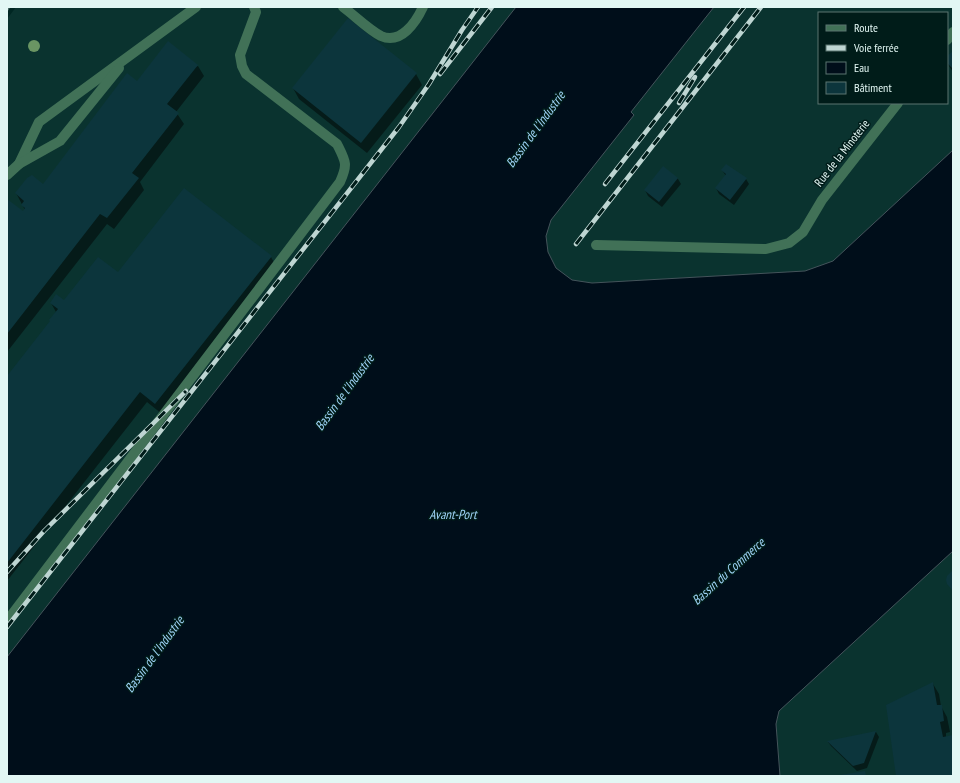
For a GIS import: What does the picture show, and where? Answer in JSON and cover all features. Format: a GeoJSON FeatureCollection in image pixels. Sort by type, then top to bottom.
{"type":"FeatureCollection","features":[{"type":"Feature","properties":{"kind":"street"},"geometry":{"type":"LineString","coordinates":[[19,164],[39,122],[196,7]]}},
{"type":"Feature","properties":{"kind":"street"},"geometry":{"type":"LineString","coordinates":[[7,621],[340,182],[345,170],[345,160],[337,144],[246,74],[242,66],[240,55],[256,12],[254,7]]}},
{"type":"Feature","properties":{"kind":"street"},"geometry":{"type":"LineString","coordinates":[[343,7],[382,36],[396,37],[406,32],[423,7]]}},
{"type":"Feature","properties":{"kind":"street"},"geometry":{"type":"LineString","coordinates":[[7,175],[19,164],[60,141],[127,57]]}},
{"type":"Feature","properties":{"kind":"street","name":"Rue de la Minoterie"},"geometry":{"type":"LineString","coordinates":[[596,245],[766,249],[789,243],[803,232],[822,200],[897,104]]}},
{"type":"Feature","properties":{"kind":"shaded area","name":"Avant-Port"},"geometry":{"type":"Polygon","coordinates":[[[16,7],[953,7],[953,776],[7,776],[7,19],[16,7]]]}},
{"type":"Feature","properties":{"kind":"water","name":"Avant-Port"},"geometry":{"type":"Polygon","coordinates":[[[516,7],[714,7],[631,112],[634,115],[551,220],[546,236],[548,252],[556,268],[572,280],[592,283],[805,271],[833,261],[953,150],[953,551],[779,711],[776,724],[780,776],[7,776],[7,657],[516,7]]]}},
{"type":"Feature","properties":{"kind":"building"},"geometry":{"type":"Polygon","coordinates":[[[348,18],[417,73],[361,143],[292,88],[348,18]]]}},
{"type":"Feature","properties":{"kind":"building"},"geometry":{"type":"Polygon","coordinates":[[[168,41],[198,65],[167,104],[179,113],[132,173],[139,178],[107,218],[100,214],[7,334],[7,199],[23,211],[25,208],[21,205],[24,201],[15,193],[27,178],[32,175],[43,184],[127,73],[137,81],[168,41]]]}},
{"type":"Feature","properties":{"kind":"building"},"geometry":{"type":"Polygon","coordinates":[[[953,51],[953,69],[948,64],[948,55],[953,51]]]}},
{"type":"Feature","properties":{"kind":"building"},"geometry":{"type":"Polygon","coordinates":[[[726,164],[747,178],[730,200],[715,188],[726,174],[721,170],[726,164]]]}},
{"type":"Feature","properties":{"kind":"building"},"geometry":{"type":"Polygon","coordinates":[[[663,166],[678,178],[659,202],[644,190],[663,166]]]}},
{"type":"Feature","properties":{"kind":"building"},"geometry":{"type":"Polygon","coordinates":[[[184,188],[272,256],[155,404],[140,392],[7,563],[7,376],[58,309],[50,303],[56,294],[64,300],[98,257],[118,272],[184,188]]]}},
{"type":"Feature","properties":{"kind":"building"},"geometry":{"type":"Polygon","coordinates":[[[952,571],[953,591],[947,584],[946,580],[947,576],[952,571]]]}},
{"type":"Feature","properties":{"kind":"building"},"geometry":{"type":"Polygon","coordinates":[[[933,682],[937,705],[942,705],[944,721],[940,722],[943,737],[953,735],[953,776],[896,776],[886,705],[933,682]]]}},
{"type":"Feature","properties":{"kind":"building"},"geometry":{"type":"Polygon","coordinates":[[[876,731],[864,763],[853,766],[827,741],[876,731]]]}},
{"type":"Feature","properties":{"kind":"building"},"geometry":{"type":"Polygon","coordinates":[[[865,771],[866,776],[840,776],[840,775],[865,771]]]}},
{"type":"Feature","properties":{"kind":"railway"},"geometry":{"type":"LineString","coordinates":[[7,627],[399,127],[429,84],[478,7]]}},
{"type":"Feature","properties":{"kind":"railway"},"geometry":{"type":"LineString","coordinates":[[440,74],[492,7]]}},
{"type":"Feature","properties":{"kind":"railway"},"geometry":{"type":"LineString","coordinates":[[605,184],[744,7]]}},
{"type":"Feature","properties":{"kind":"railway"},"geometry":{"type":"LineString","coordinates":[[576,244],[761,7]]}},
{"type":"Feature","properties":{"kind":"railway"},"geometry":{"type":"LineString","coordinates":[[679,103],[695,77]]}},
{"type":"Feature","properties":{"kind":"railway"},"geometry":{"type":"LineString","coordinates":[[7,572],[44,531],[186,391]]}},
{"type":"Feature","properties":{"kind":"water label","name":"Bassin de l'Industrie"},"geometry":{"type":"Point","coordinates":[535,129]}},
{"type":"Feature","properties":{"kind":"water label","name":"Bassin de l'Industrie"},"geometry":{"type":"Point","coordinates":[344,392]}},
{"type":"Feature","properties":{"kind":"water label","name":"Bassin du Commerce"},"geometry":{"type":"Point","coordinates":[728,571]}},
{"type":"Feature","properties":{"kind":"water label","name":"Bassin de l'Industrie"},"geometry":{"type":"Point","coordinates":[154,654]}}]}
